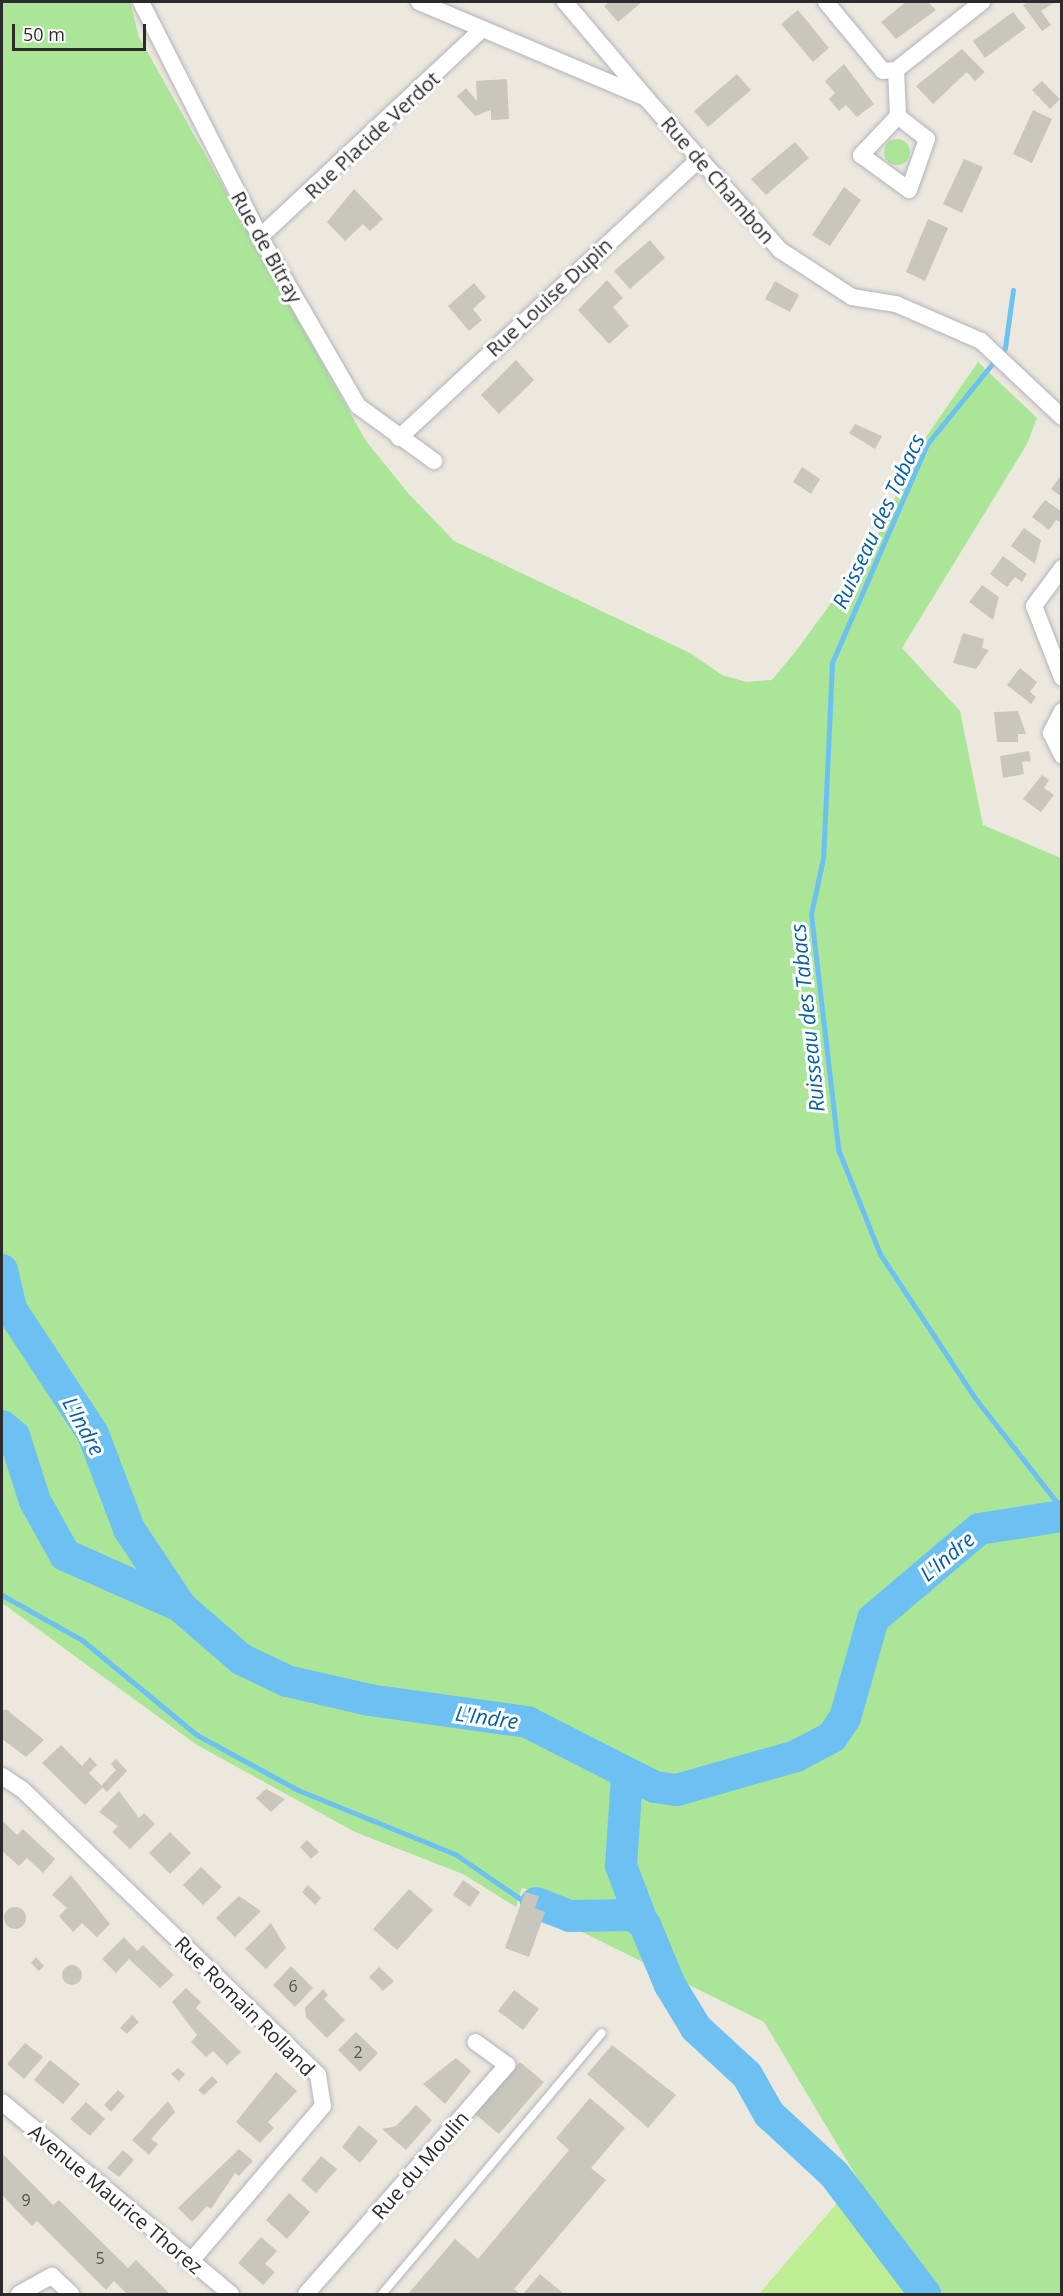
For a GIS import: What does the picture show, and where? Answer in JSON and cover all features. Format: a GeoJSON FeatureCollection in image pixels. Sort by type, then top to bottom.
{"type":"FeatureCollection","features":[{"type":"Feature","properties":{"kind":"street","name":"Rue de Bitray"},"geometry":{"type":"LineString","coordinates":[[141,2],[260,237],[358,406],[399,438],[434,461]]}},
{"type":"Feature","properties":{"kind":"street","name":"Rue de Chambon"},"geometry":{"type":"LineString","coordinates":[[419,2],[646,98],[700,158],[761,233],[796,262],[852,297],[907,308],[948,323],[989,348],[1062,417]]}},
{"type":"Feature","properties":{"kind":"street"},"geometry":{"type":"LineString","coordinates":[[565,2],[646,98]]}},
{"type":"Feature","properties":{"kind":"street"},"geometry":{"type":"LineString","coordinates":[[826,2],[883,71],[896,70],[982,2]]}},
{"type":"Feature","properties":{"kind":"street","name":"Rue Placide Verdot"},"geometry":{"type":"LineString","coordinates":[[260,237],[481,30]]}},
{"type":"Feature","properties":{"kind":"street"},"geometry":{"type":"LineString","coordinates":[[896,70],[898,116]]}},
{"type":"Feature","properties":{"kind":"street","name":"Rue Louise Dupin"},"geometry":{"type":"LineString","coordinates":[[399,438],[700,158]]}},
{"type":"Feature","properties":{"kind":"street"},"geometry":{"type":"LineString","coordinates":[[1062,568],[1034,606],[1062,678]]}},
{"type":"Feature","properties":{"kind":"street"},"geometry":{"type":"LineString","coordinates":[[1062,711],[1051,734],[1062,756]]}},
{"type":"Feature","properties":{"kind":"street","name":"Rue Romain Rolland"},"geometry":{"type":"LineString","coordinates":[[2,1776],[23,1790],[318,2075],[322,2106],[190,2262]]}},
{"type":"Feature","properties":{"kind":"street","name":"Rue du Moulin"},"geometry":{"type":"LineString","coordinates":[[306,2295],[507,2065],[475,2042]]}},
{"type":"Feature","properties":{"kind":"street","name":"Avenue Maurice Thorez"},"geometry":{"type":"LineString","coordinates":[[2,2102],[231,2295]]}},
{"type":"Feature","properties":{"kind":"street"},"geometry":{"type":"LineString","coordinates":[[19,2295],[52,2276],[71,2295]]}},
{"type":"Feature","properties":{"kind":"lane"},"geometry":{"type":"LineString","coordinates":[[382,2295],[602,2033]]}},
{"type":"Feature","properties":{"kind":"green space"},"geometry":{"type":"Polygon","coordinates":[[[2,2],[130,2],[139,37],[366,441],[408,493],[454,541],[690,653],[722,675],[746,682],[772,680],[796,651],[872,547],[917,450],[978,362],[1037,418],[1027,444],[902,648],[960,711],[983,825],[1061,858],[1061,2294],[943,2294],[874,2206],[764,2022],[580,1931],[546,1920],[549,1911],[539,1906],[541,1893],[522,1888],[516,1907],[463,1874],[355,1832],[197,1745],[2,1603],[2,2]]]}},
{"type":"Feature","properties":{"kind":"green space"},"geometry":{"type":"Polygon","coordinates":[[[897,139],[906,143],[910,152],[906,161],[897,165],[888,161],[884,152],[888,143],[897,139]]]}},
{"type":"Feature","properties":{"kind":"green space"},"geometry":{"type":"Polygon","coordinates":[[[837,2203],[909,2294],[759,2294],[837,2203]]]}},
{"type":"Feature","properties":{"kind":"building"},"geometry":{"type":"Polygon","coordinates":[[[610,2],[642,2],[618,22],[604,6],[610,2]]]}},
{"type":"Feature","properties":{"kind":"building"},"geometry":{"type":"Polygon","coordinates":[[[906,2],[928,2],[936,10],[896,39],[881,22],[906,2]]]}},
{"type":"Feature","properties":{"kind":"building"},"geometry":{"type":"Polygon","coordinates":[[[1028,2],[1055,2],[1041,11],[1051,25],[1042,31],[1023,5],[1028,2]]]}},
{"type":"Feature","properties":{"kind":"building"},"geometry":{"type":"Polygon","coordinates":[[[798,10],[829,48],[813,62],[781,24],[798,10]]]}},
{"type":"Feature","properties":{"kind":"building"},"geometry":{"type":"Polygon","coordinates":[[[1013,12],[1026,28],[985,58],[973,41],[1013,12]]]}},
{"type":"Feature","properties":{"kind":"building"},"geometry":{"type":"Polygon","coordinates":[[[962,49],[985,72],[975,81],[967,72],[933,104],[916,86],[962,49]]]}},
{"type":"Feature","properties":{"kind":"building"},"geometry":{"type":"Polygon","coordinates":[[[844,64],[874,104],[857,117],[846,105],[839,111],[829,99],[835,93],[825,81],[844,64]]]}},
{"type":"Feature","properties":{"kind":"building"},"geometry":{"type":"Polygon","coordinates":[[[737,74],[751,90],[708,127],[694,111],[737,74]]]}},
{"type":"Feature","properties":{"kind":"building"},"geometry":{"type":"Polygon","coordinates":[[[507,79],[509,119],[491,120],[491,110],[475,116],[457,96],[466,88],[477,101],[476,81],[507,79]]]}},
{"type":"Feature","properties":{"kind":"building"},"geometry":{"type":"Polygon","coordinates":[[[1042,81],[1060,99],[1050,109],[1032,90],[1042,81]]]}},
{"type":"Feature","properties":{"kind":"building"},"geometry":{"type":"Polygon","coordinates":[[[1033,110],[1052,119],[1032,163],[1013,154],[1033,110]]]}},
{"type":"Feature","properties":{"kind":"building"},"geometry":{"type":"Polygon","coordinates":[[[795,142],[809,158],[766,195],[751,179],[795,142]]]}},
{"type":"Feature","properties":{"kind":"building"},"geometry":{"type":"Polygon","coordinates":[[[964,159],[983,167],[962,213],[943,204],[964,159]]]}},
{"type":"Feature","properties":{"kind":"building"},"geometry":{"type":"Polygon","coordinates":[[[844,187],[861,200],[830,246],[812,235],[844,187]]]}},
{"type":"Feature","properties":{"kind":"building"},"geometry":{"type":"Polygon","coordinates":[[[354,189],[383,219],[370,231],[363,224],[345,241],[327,222],[354,189]]]}},
{"type":"Feature","properties":{"kind":"building"},"geometry":{"type":"Polygon","coordinates":[[[928,219],[948,228],[925,281],[906,272],[928,219]]]}},
{"type":"Feature","properties":{"kind":"building"},"geometry":{"type":"Polygon","coordinates":[[[650,240],[665,258],[630,289],[614,271],[650,240]]]}},
{"type":"Feature","properties":{"kind":"building"},"geometry":{"type":"Polygon","coordinates":[[[607,280],[623,298],[613,307],[629,326],[609,344],[578,310],[607,280]]]}},
{"type":"Feature","properties":{"kind":"building"},"geometry":{"type":"Polygon","coordinates":[[[775,281],[799,295],[790,312],[765,299],[775,281]]]}},
{"type":"Feature","properties":{"kind":"building"},"geometry":{"type":"Polygon","coordinates":[[[474,283],[486,297],[473,309],[482,320],[469,331],[448,306],[474,283]]]}},
{"type":"Feature","properties":{"kind":"building"},"geometry":{"type":"Polygon","coordinates":[[[516,360],[534,380],[499,414],[481,395],[516,360]]]}},
{"type":"Feature","properties":{"kind":"building"},"geometry":{"type":"Polygon","coordinates":[[[855,424],[882,436],[875,449],[849,433],[855,424]]]}},
{"type":"Feature","properties":{"kind":"building"},"geometry":{"type":"Polygon","coordinates":[[[802,467],[820,479],[811,494],[793,482],[802,467]]]}},
{"type":"Feature","properties":{"kind":"building"},"geometry":{"type":"Polygon","coordinates":[[[1062,474],[1062,497],[1051,489],[1062,474]]]}},
{"type":"Feature","properties":{"kind":"building"},"geometry":{"type":"Polygon","coordinates":[[[1045,500],[1062,512],[1062,523],[1056,520],[1049,530],[1032,517],[1045,500]]]}},
{"type":"Feature","properties":{"kind":"building"},"geometry":{"type":"Polygon","coordinates":[[[1024,528],[1041,540],[1035,564],[1011,546],[1024,528]]]}},
{"type":"Feature","properties":{"kind":"building"},"geometry":{"type":"Polygon","coordinates":[[[1003,556],[1027,574],[1022,582],[1015,577],[1007,587],[990,574],[1003,556]]]}},
{"type":"Feature","properties":{"kind":"building"},"geometry":{"type":"Polygon","coordinates":[[[982,585],[999,597],[993,620],[969,602],[982,585]]]}},
{"type":"Feature","properties":{"kind":"building"},"geometry":{"type":"Polygon","coordinates":[[[963,633],[984,639],[982,648],[989,650],[976,669],[953,663],[963,633]]]}},
{"type":"Feature","properties":{"kind":"building"},"geometry":{"type":"Polygon","coordinates":[[[1020,668],[1037,682],[1030,692],[1036,697],[1031,704],[1007,685],[1020,668]]]}},
{"type":"Feature","properties":{"kind":"building"},"geometry":{"type":"Polygon","coordinates":[[[1018,711],[1026,734],[1018,734],[1018,742],[997,742],[994,712],[1018,711]]]}},
{"type":"Feature","properties":{"kind":"building"},"geometry":{"type":"Polygon","coordinates":[[[1029,751],[1031,761],[1022,762],[1024,774],[1003,778],[1000,756],[1029,751]]]}},
{"type":"Feature","properties":{"kind":"building"},"geometry":{"type":"Polygon","coordinates":[[[1042,775],[1049,780],[1044,788],[1054,795],[1041,812],[1023,799],[1042,775]]]}},
{"type":"Feature","properties":{"kind":"building"},"geometry":{"type":"Polygon","coordinates":[[[6,1709],[44,1740],[26,1757],[2,1739],[2,1711],[6,1709]]]}},
{"type":"Feature","properties":{"kind":"building"},"geometry":{"type":"Polygon","coordinates":[[[61,1745],[82,1766],[90,1757],[97,1765],[89,1773],[103,1787],[85,1805],[42,1763],[61,1745]]]}},
{"type":"Feature","properties":{"kind":"building"},"geometry":{"type":"Polygon","coordinates":[[[116,1759],[127,1771],[107,1792],[101,1786],[116,1770],[111,1764],[116,1759]]]}},
{"type":"Feature","properties":{"kind":"building"},"geometry":{"type":"Polygon","coordinates":[[[266,1789],[285,1799],[271,1812],[256,1798],[266,1789]]]}},
{"type":"Feature","properties":{"kind":"building"},"geometry":{"type":"Polygon","coordinates":[[[119,1791],[139,1818],[144,1813],[155,1824],[130,1849],[112,1832],[118,1826],[99,1812],[119,1791]]]}},
{"type":"Feature","properties":{"kind":"building"},"geometry":{"type":"Polygon","coordinates":[[[2,1820],[17,1835],[23,1829],[55,1859],[43,1873],[27,1858],[19,1866],[2,1851],[2,1820]]]}},
{"type":"Feature","properties":{"kind":"building"},"geometry":{"type":"Polygon","coordinates":[[[170,1832],[191,1853],[170,1874],[149,1853],[170,1832]]]}},
{"type":"Feature","properties":{"kind":"building"},"geometry":{"type":"Polygon","coordinates":[[[307,1840],[319,1852],[311,1859],[300,1847],[307,1840]]]}},
{"type":"Feature","properties":{"kind":"building"},"geometry":{"type":"Polygon","coordinates":[[[201,1867],[222,1887],[203,1905],[183,1885],[201,1867]]]}},
{"type":"Feature","properties":{"kind":"building"},"geometry":{"type":"Polygon","coordinates":[[[71,1875],[110,1924],[97,1937],[82,1923],[73,1932],[59,1916],[67,1908],[52,1895],[71,1875]]]}},
{"type":"Feature","properties":{"kind":"building"},"geometry":{"type":"Polygon","coordinates":[[[463,1880],[480,1892],[470,1907],[453,1895],[463,1880]]]}},
{"type":"Feature","properties":{"kind":"building"},"geometry":{"type":"Polygon","coordinates":[[[308,1885],[321,1898],[315,1905],[302,1892],[308,1885]]]}},
{"type":"Feature","properties":{"kind":"building"},"geometry":{"type":"Polygon","coordinates":[[[409,1889],[433,1910],[397,1950],[373,1929],[409,1889]]]}},
{"type":"Feature","properties":{"kind":"building"},"geometry":{"type":"Polygon","coordinates":[[[525,1892],[539,1896],[535,1908],[545,1912],[529,1957],[505,1948],[525,1892]]]}},
{"type":"Feature","properties":{"kind":"building"},"geometry":{"type":"Polygon","coordinates":[[[239,1896],[261,1911],[235,1937],[216,1918],[239,1896]]]}},
{"type":"Feature","properties":{"kind":"building"},"geometry":{"type":"Polygon","coordinates":[[[15,1907],[23,1910],[26,1918],[23,1926],[15,1929],[7,1926],[4,1918],[7,1910],[15,1907]]]}},
{"type":"Feature","properties":{"kind":"building"},"geometry":{"type":"Polygon","coordinates":[[[271,1923],[286,1948],[266,1969],[245,1949],[271,1923]]]}},
{"type":"Feature","properties":{"kind":"building"},"geometry":{"type":"Polygon","coordinates":[[[124,1937],[137,1951],[143,1945],[174,1975],[160,1988],[129,1959],[116,1973],[102,1959],[124,1937]]]}},
{"type":"Feature","properties":{"kind":"building"},"geometry":{"type":"Polygon","coordinates":[[[36,1957],[44,1966],[39,1971],[31,1963],[36,1957]]]}},
{"type":"Feature","properties":{"kind":"building"},"geometry":{"type":"Polygon","coordinates":[[[72,1965],[79,1968],[82,1975],[79,1982],[72,1985],[65,1982],[62,1975],[65,1968],[72,1965]]]}},
{"type":"Feature","properties":{"kind":"building"},"geometry":{"type":"Polygon","coordinates":[[[291,1966],[313,1988],[295,2007],[273,1985],[291,1966]]]}},
{"type":"Feature","properties":{"kind":"building"},"geometry":{"type":"Polygon","coordinates":[[[379,1967],[394,1981],[383,1991],[369,1977],[379,1967]]]}},
{"type":"Feature","properties":{"kind":"building"},"geometry":{"type":"Polygon","coordinates":[[[186,1988],[201,2002],[196,2008],[241,2052],[227,2065],[213,2051],[206,2057],[191,2042],[197,2035],[172,2002],[186,1988]]]}},
{"type":"Feature","properties":{"kind":"building"},"geometry":{"type":"Polygon","coordinates":[[[323,1989],[328,1995],[324,1999],[345,2020],[327,2038],[306,2017],[305,2008],[323,1989]]]}},
{"type":"Feature","properties":{"kind":"building"},"geometry":{"type":"Polygon","coordinates":[[[514,1990],[539,2009],[523,2030],[498,2011],[514,1990]]]}},
{"type":"Feature","properties":{"kind":"building"},"geometry":{"type":"Polygon","coordinates":[[[132,2015],[139,2022],[127,2034],[120,2028],[132,2015]]]}},
{"type":"Feature","properties":{"kind":"building"},"geometry":{"type":"Polygon","coordinates":[[[356,2032],[378,2053],[360,2072],[338,2050],[356,2032]]]}},
{"type":"Feature","properties":{"kind":"building"},"geometry":{"type":"Polygon","coordinates":[[[25,2043],[43,2057],[24,2079],[7,2064],[25,2043]]]}},
{"type":"Feature","properties":{"kind":"building"},"geometry":{"type":"Polygon","coordinates":[[[612,2045],[676,2095],[648,2128],[587,2074],[612,2045]]]}},
{"type":"Feature","properties":{"kind":"building"},"geometry":{"type":"Polygon","coordinates":[[[456,2058],[471,2071],[445,2104],[423,2084],[456,2058]]]}},
{"type":"Feature","properties":{"kind":"building"},"geometry":{"type":"Polygon","coordinates":[[[50,2060],[80,2084],[63,2104],[34,2080],[50,2060]]]}},
{"type":"Feature","properties":{"kind":"building"},"geometry":{"type":"Polygon","coordinates":[[[520,2062],[544,2082],[499,2134],[475,2114],[520,2062]]]}},
{"type":"Feature","properties":{"kind":"building"},"geometry":{"type":"Polygon","coordinates":[[[178,2068],[185,2074],[179,2081],[171,2074],[178,2068]]]}},
{"type":"Feature","properties":{"kind":"building"},"geometry":{"type":"Polygon","coordinates":[[[276,2072],[297,2091],[268,2122],[274,2128],[260,2143],[236,2122],[276,2072]]]}},
{"type":"Feature","properties":{"kind":"building"},"geometry":{"type":"Polygon","coordinates":[[[212,2076],[218,2082],[204,2095],[198,2090],[212,2076]]]}},
{"type":"Feature","properties":{"kind":"building"},"geometry":{"type":"Polygon","coordinates":[[[118,2090],[125,2096],[111,2112],[104,2105],[118,2090]]]}},
{"type":"Feature","properties":{"kind":"building"},"geometry":{"type":"Polygon","coordinates":[[[590,2098],[625,2128],[591,2168],[606,2180],[514,2289],[520,2294],[408,2294],[455,2239],[478,2259],[569,2150],[556,2138],[590,2098]]]}},
{"type":"Feature","properties":{"kind":"building"},"geometry":{"type":"Polygon","coordinates":[[[168,2101],[175,2112],[151,2139],[158,2144],[149,2155],[132,2140],[168,2101]]]}},
{"type":"Feature","properties":{"kind":"building"},"geometry":{"type":"Polygon","coordinates":[[[86,2102],[105,2119],[90,2136],[70,2119],[86,2102]]]}},
{"type":"Feature","properties":{"kind":"building"},"geometry":{"type":"Polygon","coordinates":[[[416,2105],[432,2120],[406,2150],[382,2129],[396,2126],[416,2105]]]}},
{"type":"Feature","properties":{"kind":"building"},"geometry":{"type":"Polygon","coordinates":[[[359,2125],[378,2141],[360,2163],[342,2147],[359,2125]]]}},
{"type":"Feature","properties":{"kind":"building"},"geometry":{"type":"Polygon","coordinates":[[[239,2149],[253,2161],[239,2176],[235,2173],[211,2209],[207,2206],[192,2222],[178,2208],[239,2149]]]}},
{"type":"Feature","properties":{"kind":"building"},"geometry":{"type":"Polygon","coordinates":[[[123,2150],[134,2160],[119,2177],[107,2168],[123,2150]]]}},
{"type":"Feature","properties":{"kind":"building"},"geometry":{"type":"Polygon","coordinates":[[[2,2153],[53,2205],[59,2200],[128,2268],[136,2260],[170,2294],[127,2294],[114,2281],[106,2290],[37,2221],[32,2226],[2,2195],[2,2153]]]}},
{"type":"Feature","properties":{"kind":"building"},"geometry":{"type":"Polygon","coordinates":[[[321,2156],[337,2169],[316,2193],[301,2180],[321,2156]]]}},
{"type":"Feature","properties":{"kind":"building"},"geometry":{"type":"Polygon","coordinates":[[[289,2193],[310,2212],[287,2239],[266,2220],[289,2193]]]}},
{"type":"Feature","properties":{"kind":"building"},"geometry":{"type":"Polygon","coordinates":[[[261,2237],[277,2251],[265,2264],[275,2272],[263,2285],[238,2263],[261,2237]]]}},
{"type":"Feature","properties":{"kind":"building"},"geometry":{"type":"Polygon","coordinates":[[[540,2274],[564,2294],[523,2294],[540,2274]]]}},
{"type":"Feature","properties":{"kind":"waterway","name":"Ruisseau des Tabacs"},"geometry":{"type":"LineString","coordinates":[[1013,290],[1005,348],[927,444],[832,663],[823,858],[811,914],[838,1149],[880,1254],[975,1398],[1062,1509]]}},
{"type":"Feature","properties":{"kind":"waterway","name":"L'Indre"},"geometry":{"type":"LineString","coordinates":[[2,1270],[11,1309],[93,1434],[129,1529],[181,1607],[241,1659],[287,1681],[369,1700],[527,1722],[655,1787],[677,1790],[796,1756],[832,1737],[845,1718],[873,1619],[979,1529],[1062,1516]]}},
{"type":"Feature","properties":{"kind":"waterway"},"geometry":{"type":"LineString","coordinates":[[2,1426],[14,1436],[35,1501],[65,1555],[180,1606]]}},
{"type":"Feature","properties":{"kind":"waterway"},"geometry":{"type":"LineString","coordinates":[[2,1595],[82,1640],[197,1735],[298,1790],[455,1854],[522,1900]]}},
{"type":"Feature","properties":{"kind":"waterway"},"geometry":{"type":"LineString","coordinates":[[627,1777],[621,1866],[642,1921]]}},
{"type":"Feature","properties":{"kind":"waterway"},"geometry":{"type":"LineString","coordinates":[[536,1903],[570,1916],[633,1915],[645,1925],[670,1985],[696,2028],[747,2075],[769,2114],[834,2174],[925,2294]]}}]}
